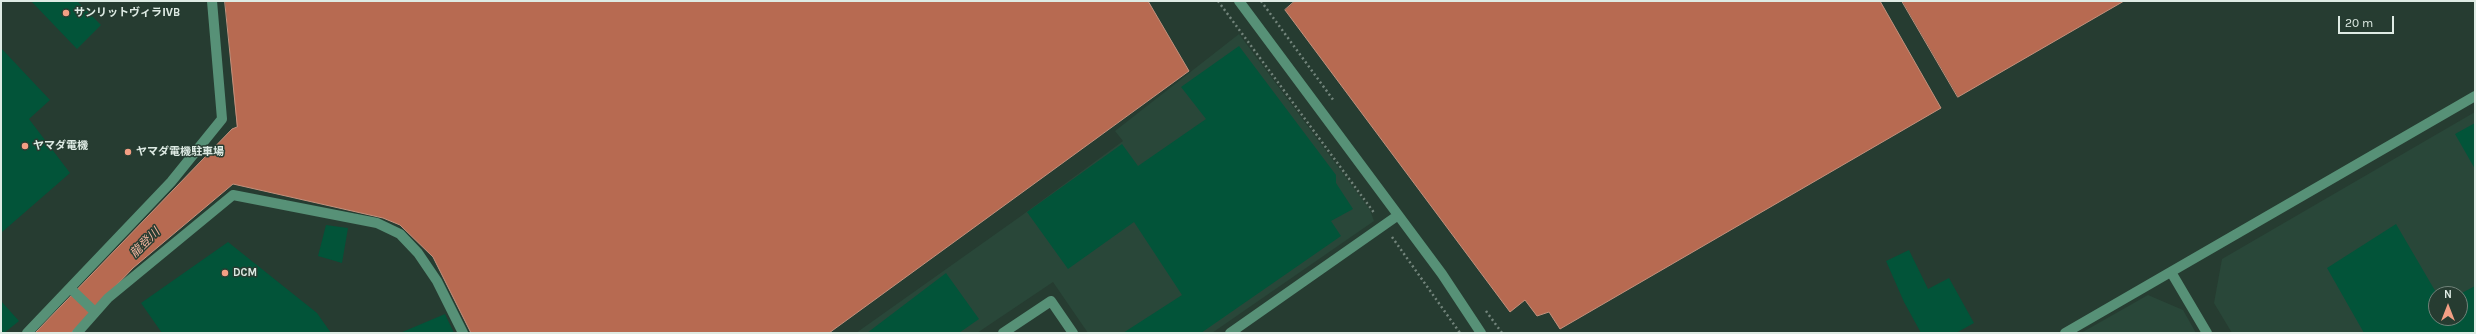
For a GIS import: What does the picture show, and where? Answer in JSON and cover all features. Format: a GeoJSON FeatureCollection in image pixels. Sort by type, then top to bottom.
{"type":"FeatureCollection","features":[{"type":"Feature","properties":{"kind":"street"},"geometry":{"type":"LineString","coordinates":[[27,333],[71,289],[171,182],[222,119],[212,1]]}},
{"type":"Feature","properties":{"kind":"street"},"geometry":{"type":"LineString","coordinates":[[1239,1],[1397,216],[1442,274],[1481,333]]}},
{"type":"Feature","properties":{"kind":"street"},"geometry":{"type":"LineString","coordinates":[[2065,333],[2475,96]]}},
{"type":"Feature","properties":{"kind":"street"},"geometry":{"type":"LineString","coordinates":[[77,333],[108,298],[233,195],[377,223],[400,234],[418,253],[436,281],[463,333]]}},
{"type":"Feature","properties":{"kind":"street"},"geometry":{"type":"LineString","coordinates":[[1230,333],[1397,216]]}},
{"type":"Feature","properties":{"kind":"street"},"geometry":{"type":"LineString","coordinates":[[2171,272],[2207,333]]}},
{"type":"Feature","properties":{"kind":"street"},"geometry":{"type":"LineString","coordinates":[[71,289],[95,312]]}},
{"type":"Feature","properties":{"kind":"street"},"geometry":{"type":"LineString","coordinates":[[1003,333],[1051,301],[1073,333]]}},
{"type":"Feature","properties":{"kind":"path"},"geometry":{"type":"LineString","coordinates":[[1218,1],[1383,225],[1460,333]]}},
{"type":"Feature","properties":{"kind":"shaded area"},"geometry":{"type":"Polygon","coordinates":[[[1239,34],[1370,210],[1374,221],[1212,333],[1088,333],[1053,282],[977,333],[856,333],[1021,216],[1123,141],[1115,131],[1239,34]]]}},
{"type":"Feature","properties":{"kind":"shaded area"},"geometry":{"type":"Polygon","coordinates":[[[2475,112],[2475,333],[2232,333],[2214,303],[2222,259],[2475,112]]]}},
{"type":"Feature","properties":{"kind":"shaded area"},"geometry":{"type":"Polygon","coordinates":[[[2148,295],[2183,310],[2196,333],[2081,333],[2148,295]]]}},
{"type":"Feature","properties":{"kind":"water","name":"龍登川"},"geometry":{"type":"Polygon","coordinates":[[[225,1],[1148,1],[1189,71],[829,333],[471,333],[433,257],[400,225],[383,218],[233,184],[133,268],[71,333],[35,333],[232,129],[237,127],[225,1]]]}},
{"type":"Feature","properties":{"kind":"water"},"geometry":{"type":"Polygon","coordinates":[[[1295,1],[1880,1],[1941,108],[1560,329],[1549,312],[1537,316],[1525,300],[1510,312],[1285,10],[1295,1]]]}},
{"type":"Feature","properties":{"kind":"water"},"geometry":{"type":"Polygon","coordinates":[[[1902,1],[2124,1],[1958,97],[1902,1]]]}},
{"type":"Feature","properties":{"kind":"building","name":"サンリットヴィラⅣB"},"geometry":{"type":"Polygon","coordinates":[[[31,1],[77,1],[101,25],[77,49],[31,1]]]}},
{"type":"Feature","properties":{"kind":"building"},"geometry":{"type":"Polygon","coordinates":[[[1239,46],[1336,175],[1336,183],[1353,209],[1331,221],[1341,236],[1201,333],[1123,333],[1182,295],[1134,222],[1068,269],[1027,212],[1122,144],[1138,166],[1206,119],[1181,87],[1239,46]]]}},
{"type":"Feature","properties":{"kind":"building","name":"ヤマダ電機"},"geometry":{"type":"Polygon","coordinates":[[[1,48],[50,100],[29,119],[70,173],[1,233],[1,48]]]}},
{"type":"Feature","properties":{"kind":"building"},"geometry":{"type":"Polygon","coordinates":[[[2475,123],[2475,169],[2455,134],[2475,123]]]}},
{"type":"Feature","properties":{"kind":"building"},"geometry":{"type":"Polygon","coordinates":[[[2396,224],[2432,286],[2428,286],[2428,326],[2468,326],[2468,290],[2475,286],[2475,333],[2364,333],[2327,268],[2396,224]]]}},
{"type":"Feature","properties":{"kind":"building"},"geometry":{"type":"Polygon","coordinates":[[[326,225],[348,228],[342,263],[318,256],[326,225]]]}},
{"type":"Feature","properties":{"kind":"building","name":"DCM"},"geometry":{"type":"Polygon","coordinates":[[[228,242],[317,313],[331,333],[162,333],[141,303],[228,242]]]}},
{"type":"Feature","properties":{"kind":"building"},"geometry":{"type":"Polygon","coordinates":[[[1909,250],[1928,289],[1949,278],[1974,323],[1956,333],[1921,333],[1904,302],[1886,261],[1909,250]]]}},
{"type":"Feature","properties":{"kind":"building"},"geometry":{"type":"Polygon","coordinates":[[[946,273],[979,319],[959,333],[867,333],[946,273]]]}},
{"type":"Feature","properties":{"kind":"building"},"geometry":{"type":"Polygon","coordinates":[[[1,301],[19,321],[4,333],[1,333],[1,301]]]}},
{"type":"Feature","properties":{"kind":"building"},"geometry":{"type":"Polygon","coordinates":[[[445,314],[454,333],[400,333],[445,314]]]}},
{"type":"Feature","properties":{"kind":"place","name":"サンリットヴィラⅣB"},"geometry":{"type":"Point","coordinates":[66,13]}},
{"type":"Feature","properties":{"kind":"place","name":"ヤマダ電機"},"geometry":{"type":"Point","coordinates":[25,146]}},
{"type":"Feature","properties":{"kind":"place","name":"ヤマダ電機駐車場"},"geometry":{"type":"Point","coordinates":[128,152]}},
{"type":"Feature","properties":{"kind":"place","name":"DCM"},"geometry":{"type":"Point","coordinates":[225,273]}}]}
